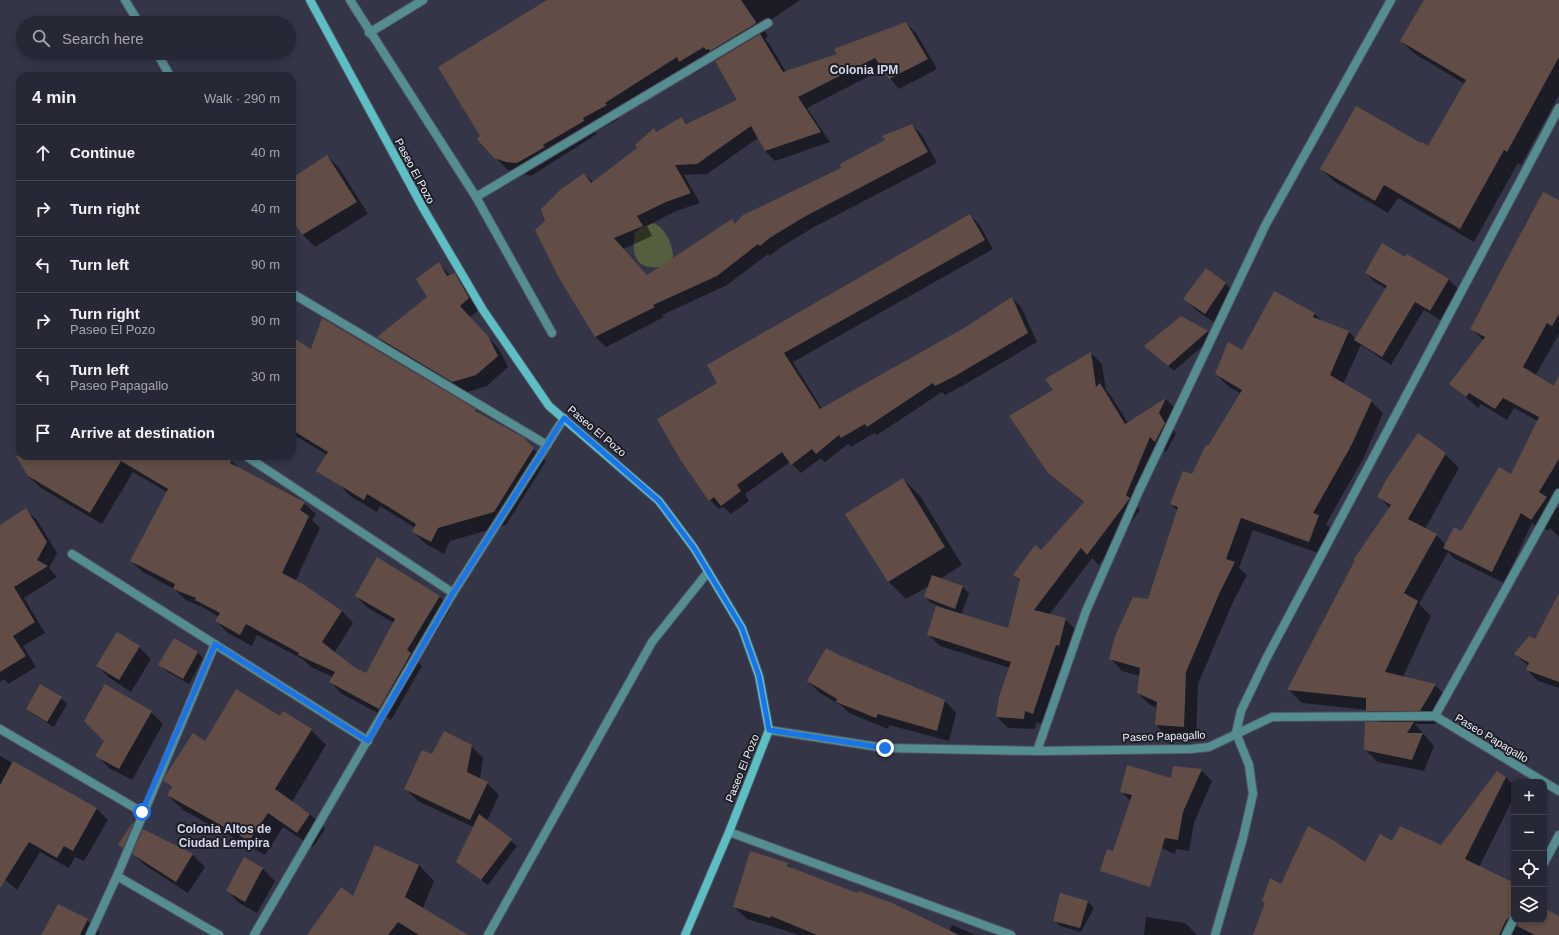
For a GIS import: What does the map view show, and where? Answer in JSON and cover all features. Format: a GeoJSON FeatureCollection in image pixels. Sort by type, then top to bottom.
{"type":"FeatureCollection","features":[{"type":"Feature","properties":{"kind":"street"},"geometry":{"type":"LineString","coordinates":[[126,0],[135,16]]}},
{"type":"Feature","properties":{"kind":"street","name":"Paseo El Pozo"},"geometry":{"type":"LineString","coordinates":[[310,0],[423,208],[483,310],[549,406],[659,501],[694,548],[742,628],[759,676],[769,730],[729,832],[685,935]]}},
{"type":"Feature","properties":{"kind":"street"},"geometry":{"type":"LineString","coordinates":[[350,0],[369,32],[476,197],[552,333]]}},
{"type":"Feature","properties":{"kind":"street"},"geometry":{"type":"LineString","coordinates":[[369,32],[423,0]]}},
{"type":"Feature","properties":{"kind":"street"},"geometry":{"type":"LineString","coordinates":[[1037,750],[1086,611],[1140,491],[1266,224],[1391,0]]}},
{"type":"Feature","properties":{"kind":"street"},"geometry":{"type":"LineString","coordinates":[[476,197],[768,23]]}},
{"type":"Feature","properties":{"kind":"street"},"geometry":{"type":"LineString","coordinates":[[161,60],[168,72]]}},
{"type":"Feature","properties":{"kind":"street"},"geometry":{"type":"LineString","coordinates":[[1215,935],[1243,838],[1253,794],[1249,765],[1236,733],[1241,711],[1266,658],[1559,108]]}},
{"type":"Feature","properties":{"kind":"street"},"geometry":{"type":"LineString","coordinates":[[296,295],[547,445]]}},
{"type":"Feature","properties":{"kind":"street"},"geometry":{"type":"LineString","coordinates":[[254,935],[453,593],[564,418]]}},
{"type":"Feature","properties":{"kind":"street"},"geometry":{"type":"LineString","coordinates":[[252,460],[453,593]]}},
{"type":"Feature","properties":{"kind":"street"},"geometry":{"type":"LineString","coordinates":[[1435,716],[1559,493]]}},
{"type":"Feature","properties":{"kind":"street"},"geometry":{"type":"LineString","coordinates":[[72,554],[368,741]]}},
{"type":"Feature","properties":{"kind":"street"},"geometry":{"type":"LineString","coordinates":[[488,935],[652,642],[708,572]]}},
{"type":"Feature","properties":{"kind":"street"},"geometry":{"type":"LineString","coordinates":[[90,935],[117,876],[142,812],[215,644]]}},
{"type":"Feature","properties":{"kind":"street","name":"Paseo Papagallo"},"geometry":{"type":"LineString","coordinates":[[769,730],[885,748],[1037,750],[1191,748],[1209,747],[1272,717],[1435,716],[1559,791]]}},
{"type":"Feature","properties":{"kind":"street"},"geometry":{"type":"LineString","coordinates":[[0,729],[142,812]]}},
{"type":"Feature","properties":{"kind":"street"},"geometry":{"type":"LineString","coordinates":[[729,832],[1011,935]]}},
{"type":"Feature","properties":{"kind":"street"},"geometry":{"type":"LineString","coordinates":[[1547,857],[1559,835]]}},
{"type":"Feature","properties":{"kind":"street"},"geometry":{"type":"LineString","coordinates":[[117,876],[218,935]]}},
{"type":"Feature","properties":{"kind":"street"},"geometry":{"type":"LineString","coordinates":[[1506,935],[1512,923]]}},
{"type":"Feature","properties":{"kind":"green space"},"geometry":{"type":"Polygon","coordinates":[[[653,223],[661,228],[665,233],[672,248],[673,254],[673,259],[663,266],[657,267],[645,266],[640,263],[636,258],[634,251],[635,232],[642,227],[653,223]]]}},
{"type":"Feature","properties":{"kind":"building"},"geometry":{"type":"Polygon","coordinates":[[[547,0],[741,0],[756,22],[710,51],[709,49],[706,50],[704,47],[679,62],[677,57],[605,103],[607,105],[583,118],[584,121],[543,145],[545,147],[517,163],[506,162],[494,158],[477,139],[480,136],[438,67],[547,0]]]}},
{"type":"Feature","properties":{"kind":"building"},"geometry":{"type":"Polygon","coordinates":[[[1424,0],[1559,0],[1559,57],[1507,152],[1504,150],[1460,229],[1384,185],[1375,201],[1320,169],[1356,106],[1428,146],[1466,80],[1400,41],[1424,0]]]}},
{"type":"Feature","properties":{"kind":"building"},"geometry":{"type":"Polygon","coordinates":[[[906,22],[928,59],[889,79],[875,58],[798,97],[821,132],[765,151],[751,126],[697,164],[675,165],[691,193],[666,202],[637,216],[643,226],[614,238],[647,275],[732,219],[735,224],[743,215],[841,168],[840,164],[885,140],[882,136],[912,124],[928,152],[804,217],[771,237],[760,246],[758,244],[717,276],[653,305],[655,307],[595,337],[559,278],[535,230],[545,221],[541,209],[560,190],[584,173],[591,183],[637,148],[635,145],[654,128],[656,132],[682,117],[686,124],[737,100],[715,61],[760,34],[783,72],[837,54],[834,49],[906,22]]]}},
{"type":"Feature","properties":{"kind":"building"},"geometry":{"type":"Polygon","coordinates":[[[327,155],[357,202],[302,235],[296,225],[296,175],[327,155]]]}},
{"type":"Feature","properties":{"kind":"building"},"geometry":{"type":"Polygon","coordinates":[[[1543,192],[1559,200],[1559,314],[1552,326],[1547,323],[1523,367],[1554,386],[1559,375],[1559,459],[1539,492],[1547,497],[1531,520],[1521,513],[1492,572],[1443,548],[1454,527],[1461,531],[1499,467],[1511,474],[1539,417],[1503,398],[1495,409],[1469,393],[1466,397],[1449,384],[1485,337],[1470,329],[1543,192]]]}},
{"type":"Feature","properties":{"kind":"building"},"geometry":{"type":"Polygon","coordinates":[[[970,214],[985,240],[784,353],[820,409],[964,328],[1012,297],[1028,333],[955,376],[935,386],[933,383],[867,427],[865,424],[841,438],[839,435],[816,454],[812,449],[791,465],[782,452],[737,485],[741,491],[721,506],[714,497],[709,501],[680,459],[657,419],[717,383],[707,365],[970,214]]]}},
{"type":"Feature","properties":{"kind":"building"},"geometry":{"type":"Polygon","coordinates":[[[1382,243],[1405,257],[1407,254],[1449,279],[1430,311],[1415,302],[1382,357],[1354,340],[1387,286],[1365,273],[1382,243]]]}},
{"type":"Feature","properties":{"kind":"building"},"geometry":{"type":"Polygon","coordinates":[[[439,262],[447,276],[455,273],[469,298],[460,306],[488,336],[498,356],[476,375],[452,382],[377,337],[427,297],[416,279],[439,262]]]}},
{"type":"Feature","properties":{"kind":"building"},"geometry":{"type":"Polygon","coordinates":[[[1206,268],[1226,283],[1205,314],[1183,299],[1206,268]]]}},
{"type":"Feature","properties":{"kind":"building"},"geometry":{"type":"Polygon","coordinates":[[[1274,291],[1315,313],[1313,317],[1349,331],[1330,375],[1372,400],[1351,446],[1313,513],[1319,515],[1309,542],[1241,518],[1226,559],[1235,562],[1220,592],[1186,672],[1184,727],[1155,725],[1157,702],[1137,693],[1140,668],[1109,659],[1115,636],[1133,597],[1148,599],[1178,507],[1170,504],[1183,471],[1192,474],[1206,445],[1208,446],[1242,390],[1215,374],[1228,342],[1242,350],[1274,291]]]}},
{"type":"Feature","properties":{"kind":"building"},"geometry":{"type":"Polygon","coordinates":[[[1181,316],[1208,331],[1168,366],[1144,346],[1181,316]]]}},
{"type":"Feature","properties":{"kind":"building"},"geometry":{"type":"Polygon","coordinates":[[[322,318],[476,409],[475,411],[523,437],[534,448],[494,512],[438,528],[431,542],[412,532],[416,524],[387,506],[367,494],[364,500],[316,471],[328,452],[296,432],[296,340],[311,349],[322,318]]]}},
{"type":"Feature","properties":{"kind":"building"},"geometry":{"type":"Polygon","coordinates":[[[1091,352],[1096,387],[1100,383],[1125,424],[1166,398],[1159,413],[1165,423],[1155,442],[1150,437],[1126,495],[1130,498],[1087,555],[1081,548],[1034,610],[1066,618],[1059,646],[1056,645],[1033,714],[1025,711],[1024,719],[996,717],[999,697],[1011,662],[927,635],[936,606],[1008,628],[1020,579],[1013,575],[1035,545],[1041,550],[1084,502],[1048,473],[1009,416],[1053,390],[1045,379],[1091,352]]]}},
{"type":"Feature","properties":{"kind":"building"},"geometry":{"type":"Polygon","coordinates":[[[1418,433],[1446,453],[1408,519],[1437,534],[1404,593],[1418,601],[1385,672],[1436,684],[1420,711],[1366,711],[1366,698],[1287,690],[1355,560],[1354,559],[1391,505],[1377,497],[1386,480],[1418,433]]]}},
{"type":"Feature","properties":{"kind":"building"},"geometry":{"type":"Polygon","coordinates":[[[18,460],[232,460],[230,463],[305,502],[300,510],[309,516],[282,573],[303,584],[342,611],[322,642],[354,667],[366,673],[395,619],[355,596],[377,557],[440,596],[407,650],[411,653],[379,709],[329,682],[335,672],[298,655],[299,653],[246,624],[240,635],[215,621],[220,613],[195,600],[196,598],[173,589],[175,584],[130,561],[168,489],[121,461],[90,513],[28,476],[18,460]]]}},
{"type":"Feature","properties":{"kind":"building"},"geometry":{"type":"Polygon","coordinates":[[[903,478],[945,547],[888,582],[845,514],[903,478]]]}},
{"type":"Feature","properties":{"kind":"building"},"geometry":{"type":"Polygon","coordinates":[[[26,508],[47,542],[37,560],[48,566],[14,587],[35,622],[13,636],[26,656],[0,672],[0,525],[26,508]]]}},
{"type":"Feature","properties":{"kind":"building"},"geometry":{"type":"Polygon","coordinates":[[[932,575],[963,586],[955,609],[924,597],[932,575]]]}},
{"type":"Feature","properties":{"kind":"building"},"geometry":{"type":"Polygon","coordinates":[[[1559,593],[1559,682],[1526,670],[1529,663],[1514,654],[1529,636],[1535,639],[1559,593]]]}},
{"type":"Feature","properties":{"kind":"building"},"geometry":{"type":"Polygon","coordinates":[[[117,632],[140,646],[119,680],[96,666],[117,632]]]}},
{"type":"Feature","properties":{"kind":"building"},"geometry":{"type":"Polygon","coordinates":[[[174,638],[198,652],[183,679],[158,665],[174,638]]]}},
{"type":"Feature","properties":{"kind":"building"},"geometry":{"type":"Polygon","coordinates":[[[826,648],[839,655],[945,700],[937,731],[878,714],[876,718],[836,702],[837,699],[807,681],[826,648]]]}},
{"type":"Feature","properties":{"kind":"building"},"geometry":{"type":"Polygon","coordinates":[[[40,684],[62,697],[47,722],[26,709],[40,684]]]}},
{"type":"Feature","properties":{"kind":"building"},"geometry":{"type":"Polygon","coordinates":[[[105,684],[152,711],[119,769],[95,756],[104,741],[84,721],[105,684]]]}},
{"type":"Feature","properties":{"kind":"building"},"geometry":{"type":"Polygon","coordinates":[[[236,689],[280,716],[283,711],[312,729],[275,789],[310,814],[297,833],[268,813],[249,841],[167,795],[172,787],[163,780],[193,733],[205,741],[236,689]]]}},
{"type":"Feature","properties":{"kind":"building"},"geometry":{"type":"Polygon","coordinates":[[[1365,722],[1414,722],[1407,733],[1423,733],[1412,760],[1364,750],[1365,722]]]}},
{"type":"Feature","properties":{"kind":"building"},"geometry":{"type":"Polygon","coordinates":[[[444,731],[472,745],[467,772],[488,782],[470,820],[404,789],[422,750],[432,754],[444,731]]]}},
{"type":"Feature","properties":{"kind":"building"},"geometry":{"type":"Polygon","coordinates":[[[13,761],[97,808],[73,851],[64,846],[57,858],[29,842],[0,888],[0,785],[13,761]]]}},
{"type":"Feature","properties":{"kind":"building"},"geometry":{"type":"Polygon","coordinates":[[[1127,765],[1171,778],[1173,766],[1202,769],[1183,812],[1178,840],[1165,838],[1150,887],[1100,871],[1107,849],[1113,851],[1132,795],[1120,792],[1127,765]]]}},
{"type":"Feature","properties":{"kind":"building"},"geometry":{"type":"Polygon","coordinates":[[[1497,771],[1506,777],[1465,859],[1511,882],[1511,916],[1506,920],[1499,935],[1253,935],[1265,903],[1262,901],[1270,878],[1281,884],[1308,826],[1333,840],[1365,862],[1380,834],[1392,841],[1400,826],[1441,845],[1497,771]]]}},
{"type":"Feature","properties":{"kind":"building"},"geometry":{"type":"Polygon","coordinates":[[[479,814],[512,839],[481,880],[456,862],[479,814]]]}},
{"type":"Feature","properties":{"kind":"building"},"geometry":{"type":"Polygon","coordinates":[[[132,823],[133,824],[123,848],[118,845],[132,823]]]}},
{"type":"Feature","properties":{"kind":"building"},"geometry":{"type":"Polygon","coordinates":[[[143,829],[193,854],[176,882],[132,854],[143,829]]]}},
{"type":"Feature","properties":{"kind":"building"},"geometry":{"type":"Polygon","coordinates":[[[375,845],[419,865],[405,897],[468,935],[419,935],[398,922],[388,935],[307,935],[341,887],[353,896],[375,845]]]}},
{"type":"Feature","properties":{"kind":"building"},"geometry":{"type":"Polygon","coordinates":[[[750,851],[788,863],[787,866],[857,893],[858,891],[890,902],[959,935],[817,935],[771,916],[770,918],[733,907],[750,851]]]}},
{"type":"Feature","properties":{"kind":"building"},"geometry":{"type":"Polygon","coordinates":[[[244,857],[263,868],[245,902],[226,891],[244,857]]]}},
{"type":"Feature","properties":{"kind":"building"},"geometry":{"type":"Polygon","coordinates":[[[1060,893],[1088,901],[1080,928],[1053,921],[1060,893]]]}},
{"type":"Feature","properties":{"kind":"building"},"geometry":{"type":"Polygon","coordinates":[[[58,904],[88,919],[80,935],[41,935],[58,904]]]}},
{"type":"Feature","properties":{"kind":"building"},"geometry":{"type":"Polygon","coordinates":[[[1547,910],[1559,916],[1559,935],[1535,935],[1517,926],[1518,923],[1547,923],[1547,910]]]}},
{"type":"Feature","properties":{"kind":"district","name":"Colonia IPM"},"geometry":{"type":"Point","coordinates":[864,70]}},
{"type":"Feature","properties":{"kind":"district","name":"Colonia Altos de Ciudad Lempira"},"geometry":{"type":"Point","coordinates":[224,836]}},
{"type":"Feature","properties":{"kind":"route"},"geometry":{"type":"LineString","coordinates":[[142,812],[215,644],[368,741],[453,593],[564,418],[659,501],[694,548],[742,628],[759,676],[769,730],[885,748]]}}]}
